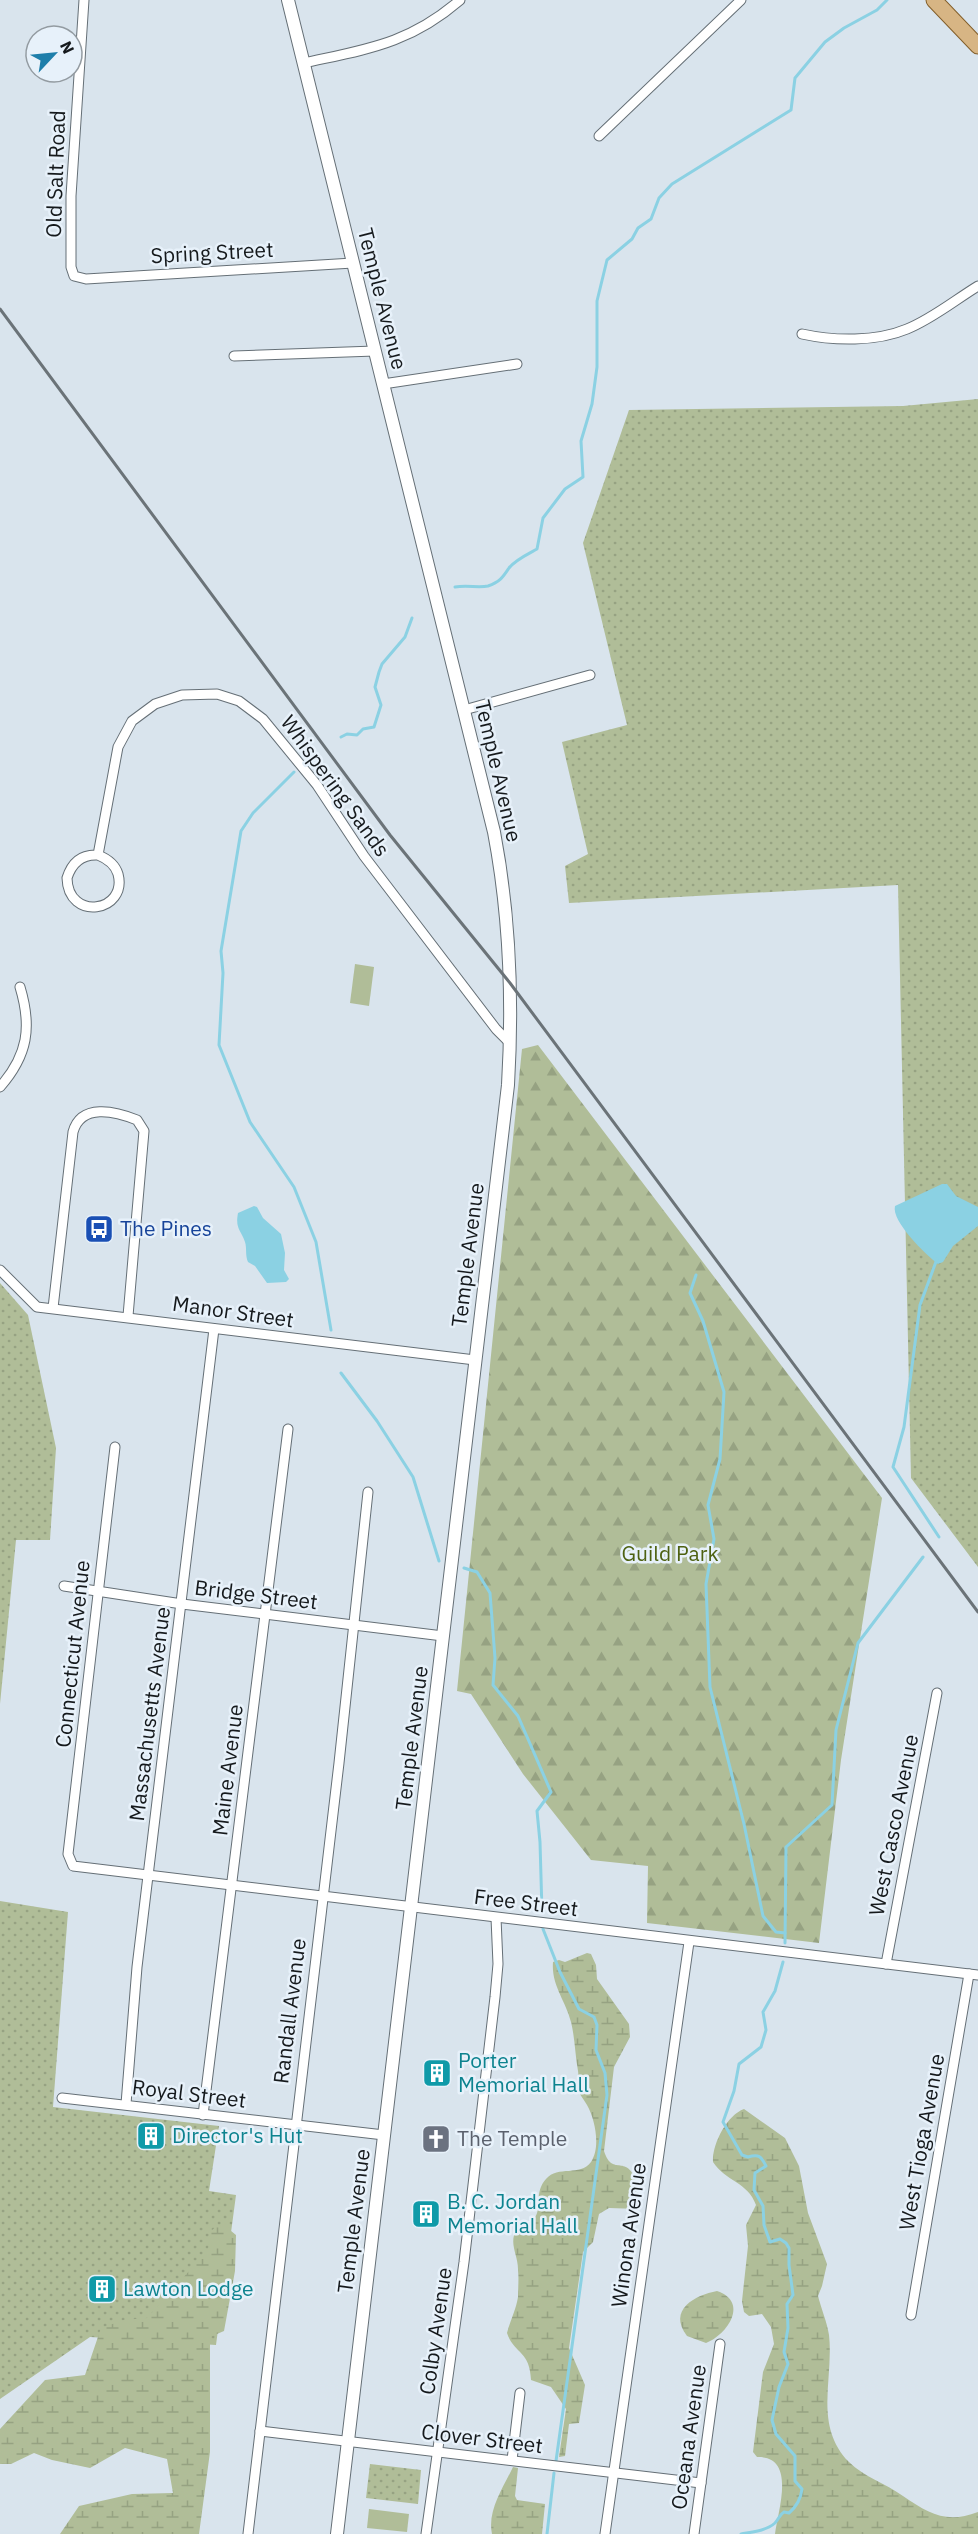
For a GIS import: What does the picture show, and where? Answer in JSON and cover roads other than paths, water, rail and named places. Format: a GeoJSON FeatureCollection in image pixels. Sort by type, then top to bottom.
{"type":"FeatureCollection","features":[{"type":"Feature","properties":{"kind":"main road"},"geometry":{"type":"LineString","coordinates":[[934,0],[978,46]]}},
{"type":"Feature","properties":{"kind":"street","name":"Old Salt Road"},"geometry":{"type":"LineString","coordinates":[[74,276],[71,267],[71,196],[84,0]]}},
{"type":"Feature","properties":{"kind":"street","name":"Temple Avenue"},"geometry":{"type":"LineString","coordinates":[[288,0],[494,832],[503,886],[511,999],[508,1085],[337,2534]]}},
{"type":"Feature","properties":{"kind":"street"},"geometry":{"type":"LineString","coordinates":[[304,63],[397,40],[420,29],[460,0]]}},
{"type":"Feature","properties":{"kind":"street"},"geometry":{"type":"LineString","coordinates":[[599,136],[741,0]]}},
{"type":"Feature","properties":{"kind":"street","name":"Spring Street"},"geometry":{"type":"LineString","coordinates":[[74,276],[86,279],[353,263]]}},
{"type":"Feature","properties":{"kind":"street"},"geometry":{"type":"LineString","coordinates":[[802,334],[842,339],[891,335],[908,329],[978,286]]}},
{"type":"Feature","properties":{"kind":"street"},"geometry":{"type":"LineString","coordinates":[[234,356],[375,351]]}},
{"type":"Feature","properties":{"kind":"street"},"geometry":{"type":"LineString","coordinates":[[383,384],[517,364]]}},
{"type":"Feature","properties":{"kind":"street"},"geometry":{"type":"LineString","coordinates":[[464,710],[590,675]]}},
{"type":"Feature","properties":{"kind":"street","name":"Whispering Sands"},"geometry":{"type":"LineString","coordinates":[[98,855],[118,747],[132,721],[155,704],[182,695],[217,694],[239,701],[263,719],[317,785],[364,856],[439,958],[510,1043]]}},
{"type":"Feature","properties":{"kind":"street"},"geometry":{"type":"LineString","coordinates":[[88,855],[98,855],[112,863],[116,869],[119,887],[116,895],[105,905],[90,908],[76,902],[71,896],[67,878],[75,862],[88,855]]}},
{"type":"Feature","properties":{"kind":"street"},"geometry":{"type":"LineString","coordinates":[[0,1087],[18,1061],[26,1037],[27,1008],[20,987]]}},
{"type":"Feature","properties":{"kind":"street"},"geometry":{"type":"LineString","coordinates":[[53,1308],[73,1132],[77,1120],[82,1116],[92,1112],[102,1112],[137,1120],[144,1131],[128,1316]]}},
{"type":"Feature","properties":{"kind":"street","name":"Manor Street"},"geometry":{"type":"LineString","coordinates":[[0,1270],[32,1304],[53,1308],[475,1360]]}},
{"type":"Feature","properties":{"kind":"street","name":"Massachusetts Avenue"},"geometry":{"type":"LineString","coordinates":[[126,2104],[137,1967],[214,1329]]}},
{"type":"Feature","properties":{"kind":"street","name":"Maine Avenue"},"geometry":{"type":"LineString","coordinates":[[203,2115],[267,1615],[288,1429]]}},
{"type":"Feature","properties":{"kind":"street","name":"Connecticut Avenue"},"geometry":{"type":"LineString","coordinates":[[71,1864],[68,1854],[115,1447]]}},
{"type":"Feature","properties":{"kind":"street","name":"Randall Avenue"},"geometry":{"type":"LineString","coordinates":[[248,2534],[368,1492]]}},
{"type":"Feature","properties":{"kind":"street","name":"Bridge Street"},"geometry":{"type":"LineString","coordinates":[[64,1586],[182,1604],[443,1636]]}},
{"type":"Feature","properties":{"kind":"street","name":"West Casco Avenue"},"geometry":{"type":"LineString","coordinates":[[886,1964],[937,1694]]}},
{"type":"Feature","properties":{"kind":"street","name":"Free Street"},"geometry":{"type":"LineString","coordinates":[[71,1864],[81,1868],[149,1874],[231,1887],[973,1975]]}},
{"type":"Feature","properties":{"kind":"street","name":"Colby Avenue"},"geometry":{"type":"LineString","coordinates":[[426,2534],[464,2262],[495,1997],[498,1964],[496,1918]]}},
{"type":"Feature","properties":{"kind":"street","name":"Winona Avenue"},"geometry":{"type":"LineString","coordinates":[[605,2534],[689,1942]]}},
{"type":"Feature","properties":{"kind":"street","name":"West Tioga Avenue"},"geometry":{"type":"LineString","coordinates":[[911,2315],[973,1975]]}},
{"type":"Feature","properties":{"kind":"street","name":"Royal Street"},"geometry":{"type":"LineString","coordinates":[[62,2098],[384,2135]]}},
{"type":"Feature","properties":{"kind":"street","name":"Oceana Avenue"},"geometry":{"type":"LineString","coordinates":[[694,2534],[720,2344]]}},
{"type":"Feature","properties":{"kind":"street"},"geometry":{"type":"LineString","coordinates":[[512,2460],[520,2393]]}},
{"type":"Feature","properties":{"kind":"street","name":"Clover Street"},"geometry":{"type":"LineString","coordinates":[[260,2431],[701,2483]]}},
{"type":"Feature","properties":{"kind":"water"},"geometry":{"type":"Polygon","coordinates":[[[942,1184],[947,1184],[956,1196],[978,1207],[978,1226],[953,1246],[943,1262],[938,1264],[918,1246],[904,1229],[898,1220],[895,1206],[942,1184]]]}},
{"type":"Feature","properties":{"kind":"water"},"geometry":{"type":"Polygon","coordinates":[[[254,1206],[263,1218],[281,1234],[285,1253],[284,1270],[289,1279],[286,1282],[267,1283],[255,1266],[248,1262],[246,1244],[237,1218],[238,1213],[254,1206]]]}},
{"type":"Feature","properties":{"kind":"waterway"},"geometry":{"type":"LineString","coordinates":[[455,587],[484,587],[492,584],[501,579],[515,562],[537,549],[543,518],[565,489],[583,477],[581,441],[592,404],[597,367],[597,301],[607,260],[632,239],[638,228],[651,219],[659,198],[672,184],[791,110],[795,78],[825,42],[844,28],[877,10],[887,0]]}},
{"type":"Feature","properties":{"kind":"waterway"},"geometry":{"type":"LineString","coordinates":[[341,737],[347,734],[357,735],[363,729],[374,727],[381,705],[375,687],[379,672],[382,664],[405,637],[412,618]]}},
{"type":"Feature","properties":{"kind":"waterway"},"geometry":{"type":"LineString","coordinates":[[308,760],[316,755]]}},
{"type":"Feature","properties":{"kind":"waterway"},"geometry":{"type":"LineString","coordinates":[[294,772],[253,813],[241,831],[221,951],[223,973],[219,1045],[250,1122],[294,1187],[316,1242],[331,1330]]}},
{"type":"Feature","properties":{"kind":"waterway"},"geometry":{"type":"LineString","coordinates":[[937,1259],[920,1305],[904,1427],[893,1467],[939,1537]]}},
{"type":"Feature","properties":{"kind":"waterway"},"geometry":{"type":"LineString","coordinates":[[696,1275],[690,1293],[703,1321],[724,1392],[720,1459],[708,1505],[714,1539],[706,1584],[710,1687],[744,1824],[763,1916],[776,1932],[785,1933]]}},
{"type":"Feature","properties":{"kind":"waterway"},"geometry":{"type":"LineString","coordinates":[[341,1373],[377,1421],[413,1477],[439,1561]]}},
{"type":"Feature","properties":{"kind":"waterway"},"geometry":{"type":"LineString","coordinates":[[785,1943],[786,1847],[832,1805],[836,1730],[858,1643],[923,1557]]}},
{"type":"Feature","properties":{"kind":"waterway"},"geometry":{"type":"LineString","coordinates":[[464,1568],[477,1572],[490,1593],[495,1658],[493,1685],[518,1716],[551,1792],[537,1811],[542,1912]]}},
{"type":"Feature","properties":{"kind":"waterway"},"geometry":{"type":"LineString","coordinates":[[543,1929],[560,1972],[579,2009],[594,2017],[597,2025],[596,2050],[605,2073],[607,2095],[556,2461]]}},
{"type":"Feature","properties":{"kind":"waterway"},"geometry":{"type":"LineString","coordinates":[[741,2534],[767,2528],[775,2523],[781,2514],[789,2513],[798,2502],[802,2489],[795,2481],[795,2456],[776,2434],[772,2420],[779,2387],[788,2364],[784,2352],[788,2328],[787,2304],[793,2295],[789,2248],[780,2239],[770,2242],[764,2225],[763,2206],[754,2190],[755,2173],[766,2166],[757,2156],[742,2155],[723,2122],[734,2091],[739,2064],[761,2047],[766,2030],[763,2012],[775,1991],[783,1962]]}},
{"type":"Feature","properties":{"kind":"waterway"},"geometry":{"type":"LineString","coordinates":[[547,2534],[554,2473]]}},
{"type":"Feature","properties":{"kind":"railway"},"geometry":{"type":"LineString","coordinates":[[0,309],[390,835],[510,983],[978,1612]]}},
{"type":"Feature","properties":{"kind":"place","name":"The Pines"},"geometry":{"type":"Point","coordinates":[99,1229]}},
{"type":"Feature","properties":{"kind":"place","name":"Porter Memorial Hall"},"geometry":{"type":"Point","coordinates":[437,2073]}},
{"type":"Feature","properties":{"kind":"place","name":"Director's Hut"},"geometry":{"type":"Point","coordinates":[151,2136]}},
{"type":"Feature","properties":{"kind":"place","name":"The Temple"},"geometry":{"type":"Point","coordinates":[436,2139]}},
{"type":"Feature","properties":{"kind":"place","name":"B. C. Jordan Memorial Hall"},"geometry":{"type":"Point","coordinates":[426,2214]}},
{"type":"Feature","properties":{"kind":"place","name":"Lawton Lodge"},"geometry":{"type":"Point","coordinates":[102,2289]}},
{"type":"Feature","properties":{"kind":"park label","name":"Guild Park"},"geometry":{"type":"Point","coordinates":[670,1554]}}]}
